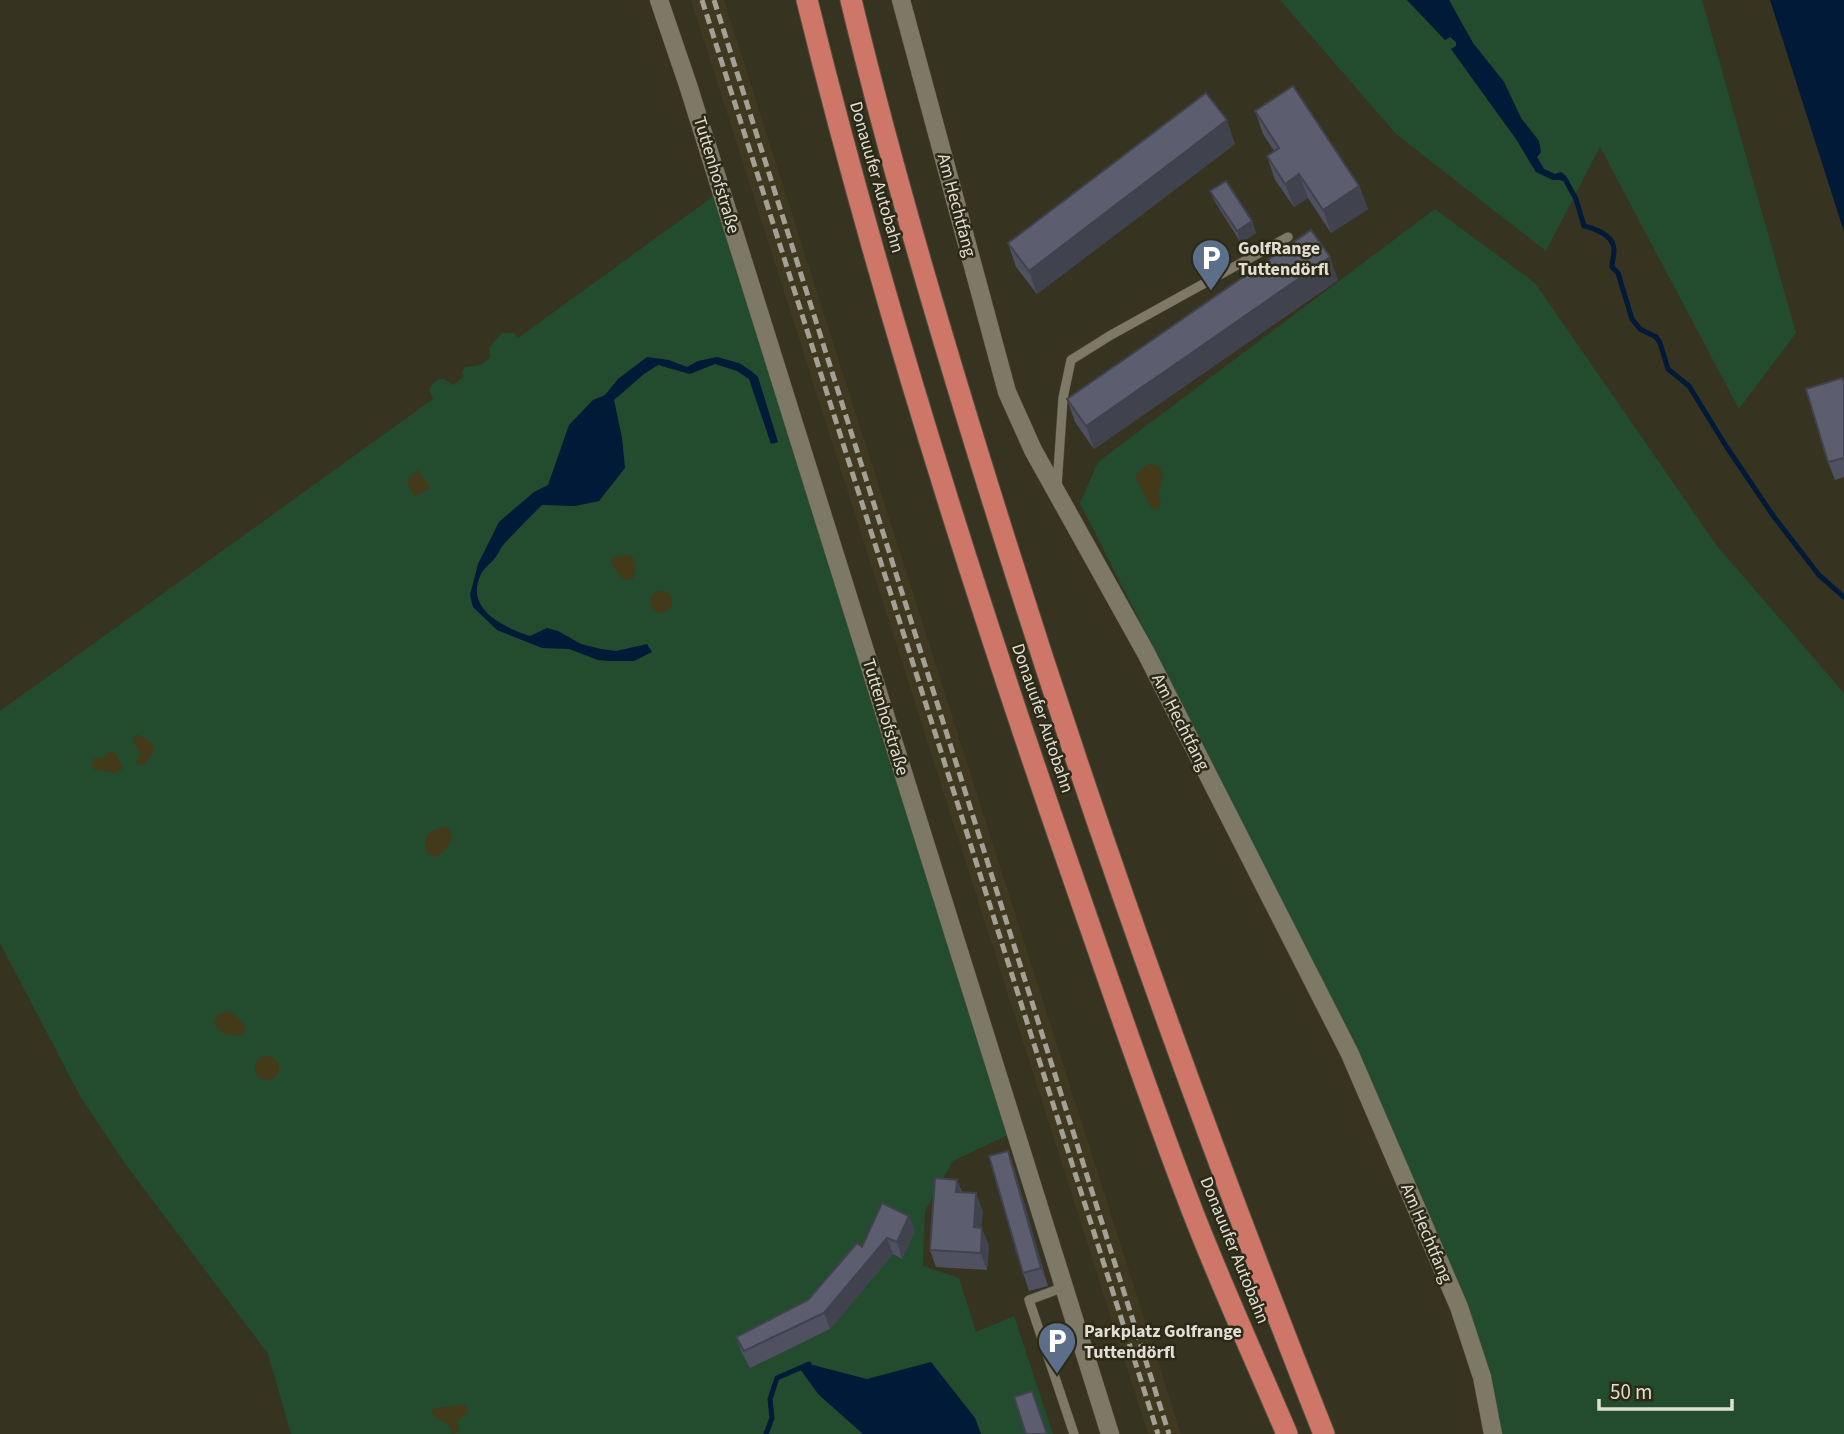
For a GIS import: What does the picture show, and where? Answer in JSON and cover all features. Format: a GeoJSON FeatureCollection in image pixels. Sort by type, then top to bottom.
{"type":"FeatureCollection","features":[{"type":"Feature","properties":{"kind":"highway","name":"Donauufer Autobahn"},"geometry":{"type":"LineString","coordinates":[[807,0],[912,388],[1008,689],[1174,1163],[1287,1434]]}},
{"type":"Feature","properties":{"kind":"highway","name":"Donauufer Autobahn"},"geometry":{"type":"LineString","coordinates":[[851,0],[874,95],[954,379],[1048,678],[1147,969],[1324,1434]]}},
{"type":"Feature","properties":{"kind":"street","name":"Tuttenhofstraße"},"geometry":{"type":"LineString","coordinates":[[659,0],[688,85],[1110,1434]]}},
{"type":"Feature","properties":{"kind":"street","name":"Am Hechtfang"},"geometry":{"type":"LineString","coordinates":[[901,0],[1007,392],[1033,450],[1146,653],[1350,1054],[1459,1307],[1482,1377],[1493,1434]]}},
{"type":"Feature","properties":{"kind":"lane"},"geometry":{"type":"LineString","coordinates":[[1057,492],[1063,398],[1072,360],[1111,335],[1288,237]]}},
{"type":"Feature","properties":{"kind":"lane"},"geometry":{"type":"LineString","coordinates":[[1064,1287],[1029,1300],[1074,1434]]}},
{"type":"Feature","properties":{"kind":"shaded area"},"geometry":{"type":"Polygon","coordinates":[[[691,0],[724,0],[1181,1434],[1148,1434],[691,0]]]}},
{"type":"Feature","properties":{"kind":"green space"},"geometry":{"type":"Polygon","coordinates":[[[1280,0],[1407,0],[1445,40],[1450,37],[1456,42],[1456,46],[1451,49],[1516,139],[1536,172],[1553,180],[1565,179],[1566,176],[1561,172],[1555,174],[1544,169],[1537,157],[1539,141],[1521,118],[1504,82],[1473,43],[1449,0],[1702,0],[1796,333],[1739,409],[1600,147],[1546,251],[1396,134],[1280,0]]]}},
{"type":"Feature","properties":{"kind":"green space"},"geometry":{"type":"Polygon","coordinates":[[[715,195],[1008,1135],[953,1161],[925,1211],[923,1266],[959,1278],[976,1332],[1014,1316],[1053,1434],[291,1434],[268,1354],[126,1165],[80,1096],[0,943],[0,711],[433,399],[429,390],[433,383],[442,378],[453,385],[464,376],[462,373],[465,367],[480,365],[490,358],[489,348],[502,333],[514,333],[518,338],[715,195]]]}},
{"type":"Feature","properties":{"kind":"green space"},"geometry":{"type":"Polygon","coordinates":[[[1435,209],[1535,283],[1717,546],[1844,693],[1844,1434],[1499,1434],[1475,1325],[1397,1141],[1290,918],[1080,503],[1098,462],[1435,209]]]}},
{"type":"Feature","properties":{"kind":"sand"},"geometry":{"type":"Polygon","coordinates":[[[1151,464],[1160,467],[1162,473],[1158,491],[1161,503],[1159,508],[1152,509],[1135,477],[1142,467],[1151,464]]]}},
{"type":"Feature","properties":{"kind":"sand"},"geometry":{"type":"Polygon","coordinates":[[[419,470],[430,489],[414,496],[407,483],[411,475],[419,470]]]}},
{"type":"Feature","properties":{"kind":"sand"},"geometry":{"type":"Polygon","coordinates":[[[631,555],[636,564],[633,579],[623,580],[612,565],[611,559],[631,555]]]}},
{"type":"Feature","properties":{"kind":"sand"},"geometry":{"type":"Polygon","coordinates":[[[661,591],[669,594],[672,602],[669,610],[661,613],[653,610],[650,602],[653,594],[661,591]]]}},
{"type":"Feature","properties":{"kind":"sand"},"geometry":{"type":"Polygon","coordinates":[[[137,734],[152,743],[154,750],[145,765],[136,764],[140,752],[133,742],[137,734]]]}},
{"type":"Feature","properties":{"kind":"sand"},"geometry":{"type":"Polygon","coordinates":[[[110,751],[116,754],[123,769],[115,773],[94,770],[93,759],[104,757],[110,751]]]}},
{"type":"Feature","properties":{"kind":"sand"},"geometry":{"type":"Polygon","coordinates":[[[448,826],[451,836],[446,849],[433,857],[427,854],[425,842],[428,834],[448,826]]]}},
{"type":"Feature","properties":{"kind":"sand"},"geometry":{"type":"Polygon","coordinates":[[[229,1011],[245,1024],[244,1034],[226,1034],[216,1026],[214,1022],[218,1014],[229,1011]]]}},
{"type":"Feature","properties":{"kind":"sand"},"geometry":{"type":"Polygon","coordinates":[[[267,1056],[275,1060],[279,1068],[275,1076],[267,1080],[259,1076],[255,1068],[259,1060],[267,1056]]]}},
{"type":"Feature","properties":{"kind":"sand"},"geometry":{"type":"Polygon","coordinates":[[[466,1404],[468,1413],[457,1420],[459,1431],[452,1434],[448,1424],[436,1418],[432,1410],[440,1408],[466,1404]]]}},
{"type":"Feature","properties":{"kind":"water"},"geometry":{"type":"Polygon","coordinates":[[[1407,0],[1449,0],[1473,43],[1504,82],[1521,118],[1539,141],[1541,152],[1537,157],[1544,169],[1555,174],[1561,172],[1566,176],[1565,179],[1553,180],[1536,172],[1516,139],[1451,49],[1456,46],[1456,42],[1450,37],[1445,40],[1407,0]]]}},
{"type":"Feature","properties":{"kind":"water"},"geometry":{"type":"Polygon","coordinates":[[[1770,0],[1844,0],[1844,232],[1770,0]]]}},
{"type":"Feature","properties":{"kind":"water"},"geometry":{"type":"Polygon","coordinates":[[[647,357],[669,360],[687,367],[698,361],[717,357],[739,363],[750,370],[758,377],[778,442],[771,444],[749,379],[737,371],[715,364],[690,374],[658,365],[644,374],[614,400],[625,468],[599,501],[575,506],[542,505],[484,569],[477,586],[482,607],[489,615],[519,632],[530,636],[547,628],[581,644],[601,649],[616,651],[647,644],[652,652],[634,661],[598,660],[569,649],[542,648],[497,630],[473,607],[470,595],[478,564],[499,522],[534,492],[548,485],[569,425],[593,400],[605,395],[618,379],[647,357]]]}},
{"type":"Feature","properties":{"kind":"water"},"geometry":{"type":"Polygon","coordinates":[[[931,1362],[975,1418],[981,1434],[863,1434],[819,1395],[800,1369],[809,1364],[867,1379],[931,1362]]]}},
{"type":"Feature","properties":{"kind":"building"},"geometry":{"type":"Polygon","coordinates":[[[1293,86],[1359,186],[1323,210],[1299,174],[1285,184],[1267,156],[1279,148],[1255,111],[1293,86]]]}},
{"type":"Feature","properties":{"kind":"building"},"geometry":{"type":"Polygon","coordinates":[[[1206,93],[1227,120],[1029,271],[1008,243],[1206,93]]]}},
{"type":"Feature","properties":{"kind":"building"},"geometry":{"type":"Polygon","coordinates":[[[1226,181],[1252,221],[1237,231],[1210,191],[1226,181]]]}},
{"type":"Feature","properties":{"kind":"building"},"geometry":{"type":"Polygon","coordinates":[[[1311,230],[1330,257],[1086,426],[1067,399],[1311,230]]]}},
{"type":"Feature","properties":{"kind":"building"},"geometry":{"type":"Polygon","coordinates":[[[1842,378],[1844,458],[1828,462],[1806,389],[1842,378]]]}},
{"type":"Feature","properties":{"kind":"building"},"geometry":{"type":"Polygon","coordinates":[[[1008,1151],[1041,1268],[1023,1273],[989,1156],[1008,1151]]]}},
{"type":"Feature","properties":{"kind":"building"},"geometry":{"type":"Polygon","coordinates":[[[935,1178],[957,1180],[956,1192],[976,1193],[974,1227],[982,1228],[981,1253],[930,1250],[935,1178]]]}},
{"type":"Feature","properties":{"kind":"building"},"geometry":{"type":"Polygon","coordinates":[[[882,1203],[909,1216],[897,1242],[887,1238],[824,1313],[744,1351],[736,1337],[808,1300],[857,1243],[862,1247],[882,1203]]]}},
{"type":"Feature","properties":{"kind":"building"},"geometry":{"type":"Polygon","coordinates":[[[1032,1391],[1047,1434],[1026,1434],[1014,1397],[1032,1391]]]}},
{"type":"Feature","properties":{"kind":"waterway"},"geometry":{"type":"LineString","coordinates":[[1558,177],[1565,179],[1576,199],[1584,226],[1599,231],[1611,240],[1614,250],[1612,267],[1618,273],[1632,319],[1640,329],[1656,337],[1668,369],[1689,386],[1774,517],[1819,575],[1844,597]]}},
{"type":"Feature","properties":{"kind":"waterway"},"geometry":{"type":"LineString","coordinates":[[766,1434],[772,1418],[770,1399],[777,1378],[809,1364]]}},
{"type":"Feature","properties":{"kind":"railway"},"geometry":{"type":"LineString","coordinates":[[702,0],[1158,1434]]}},
{"type":"Feature","properties":{"kind":"railway"},"geometry":{"type":"LineString","coordinates":[[714,0],[1169,1434]]}},
{"type":"Feature","properties":{"kind":"place","name":"GolfRange Tuttendörfl"},"geometry":{"type":"Point","coordinates":[1211,292]}},
{"type":"Feature","properties":{"kind":"place","name":"Parkplatz Golfrange Tuttendörfl"},"geometry":{"type":"Point","coordinates":[1057,1375]}}]}
